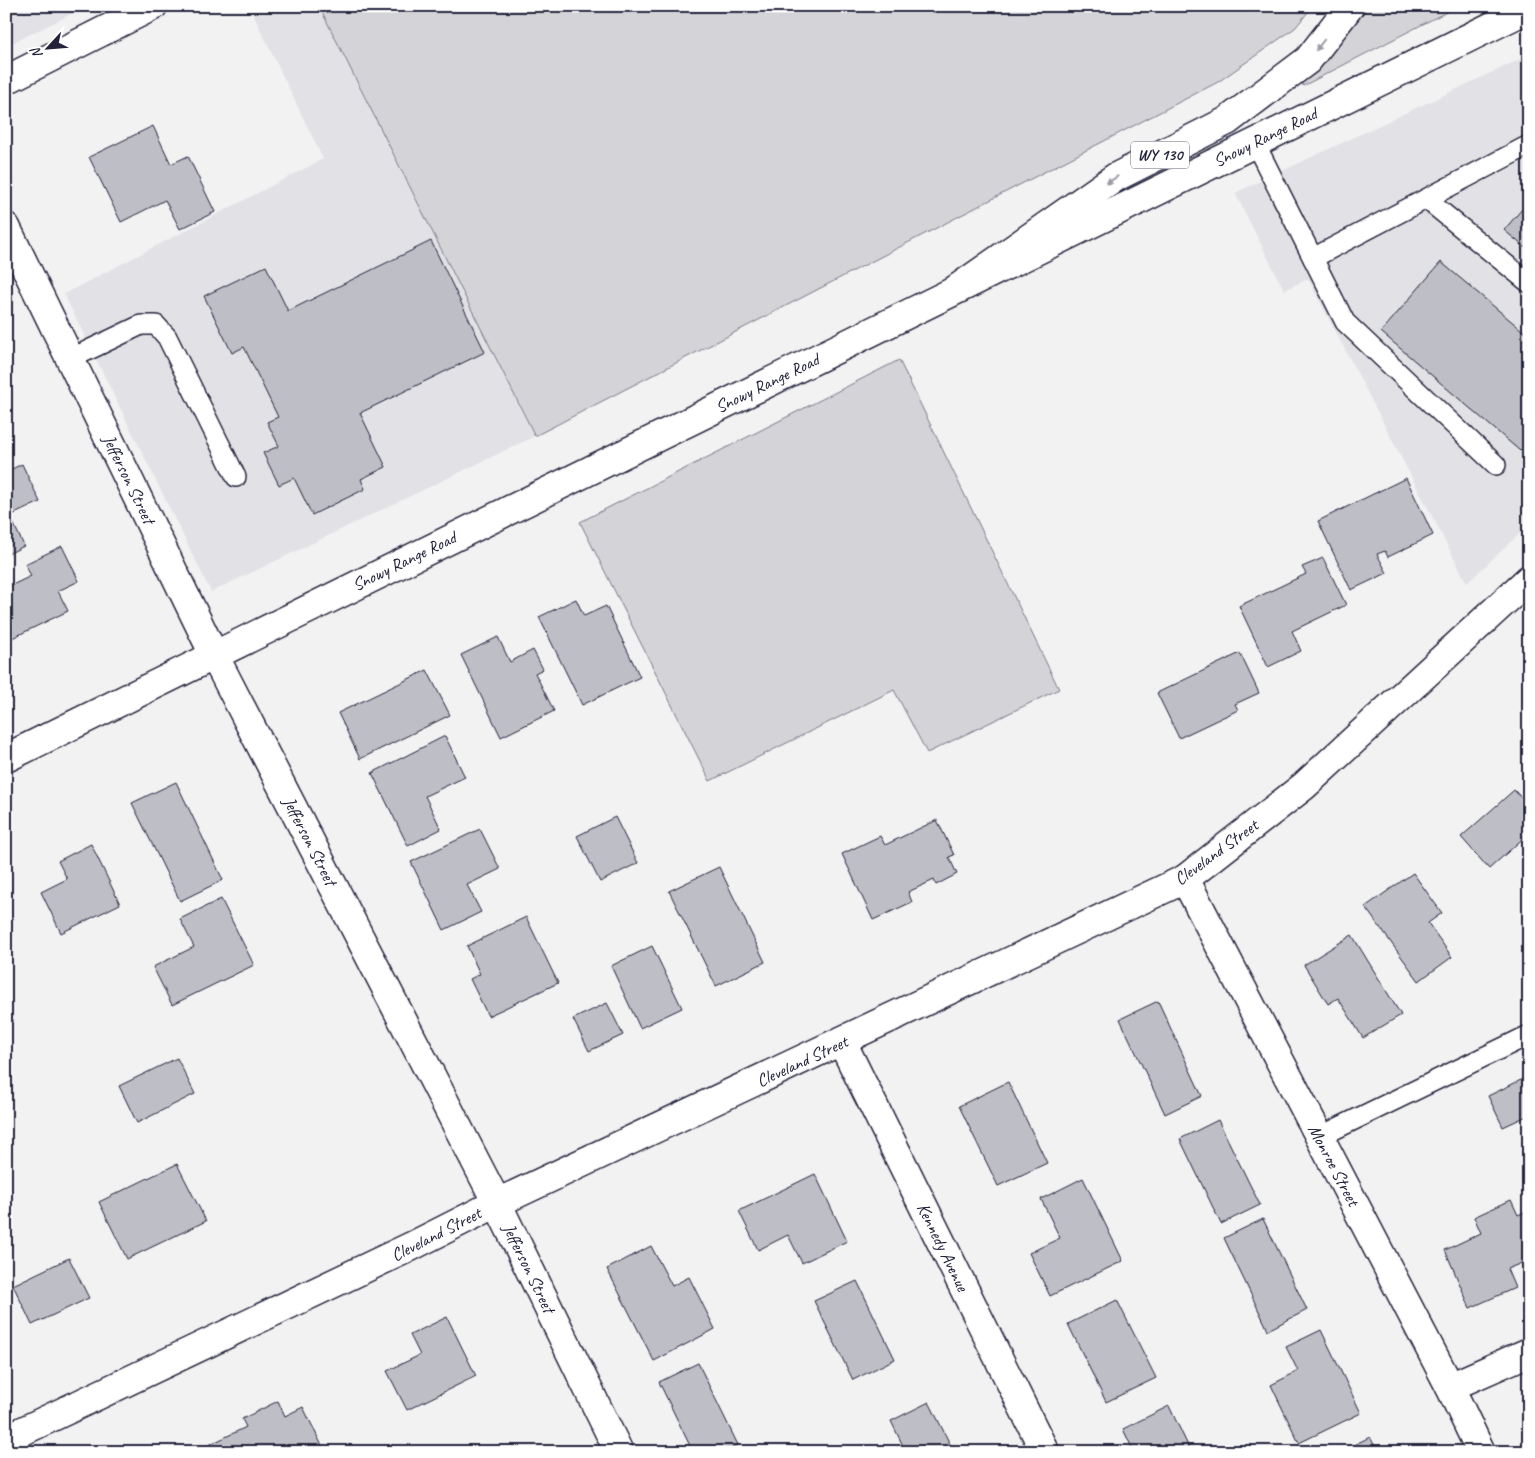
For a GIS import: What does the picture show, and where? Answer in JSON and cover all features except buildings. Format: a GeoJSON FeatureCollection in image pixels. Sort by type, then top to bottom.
{"type":"FeatureCollection","features":[{"type":"Feature","properties":{"kind":"street"},"geometry":{"type":"LineString","coordinates":[[6,80],[153,6]]}},
{"type":"Feature","properties":{"kind":"street","name":"WY 130"},"geometry":{"type":"LineString","coordinates":[[955,290],[1116,177],[1227,121],[1308,60],[1350,6]]}},
{"type":"Feature","properties":{"kind":"street","name":"Snowy Range Road"},"geometry":{"type":"LineString","coordinates":[[6,758],[1529,8]]}},
{"type":"Feature","properties":{"kind":"street","name":"Jefferson Street"},"geometry":{"type":"LineString","coordinates":[[6,227],[214,655],[497,1203],[618,1452]]}},
{"type":"Feature","properties":{"kind":"street","name":"Cleveland Street"},"geometry":{"type":"LineString","coordinates":[[6,1438],[412,1246],[497,1203],[1185,879],[1304,786],[1529,579]]}},
{"type":"Feature","properties":{"kind":"street","name":"Monroe Street"},"geometry":{"type":"LineString","coordinates":[[1185,879],[1450,1388],[1481,1452]]}},
{"type":"Feature","properties":{"kind":"street","name":"Kennedy Avenue"},"geometry":{"type":"LineString","coordinates":[[842,1042],[1045,1452]]}},
{"type":"Feature","properties":{"kind":"street"},"geometry":{"type":"LineString","coordinates":[[1450,1388],[1529,1352]]}},
{"type":"Feature","properties":{"kind":"lane"},"geometry":{"type":"LineString","coordinates":[[1254,143],[1345,322],[1496,465]]}},
{"type":"Feature","properties":{"kind":"lane"},"geometry":{"type":"LineString","coordinates":[[1313,258],[1529,145]]}},
{"type":"Feature","properties":{"kind":"lane"},"geometry":{"type":"LineString","coordinates":[[1426,198],[1529,283]]}},
{"type":"Feature","properties":{"kind":"lane"},"geometry":{"type":"LineString","coordinates":[[70,359],[141,325],[156,325],[168,337],[236,477]]}},
{"type":"Feature","properties":{"kind":"lane"},"geometry":{"type":"LineString","coordinates":[[1320,1137],[1529,1035]]}},
{"type":"Feature","properties":{"kind":"shaded area"},"geometry":{"type":"Polygon","coordinates":[[[6,6],[88,6],[6,46],[6,6]]]}},
{"type":"Feature","properties":{"kind":"shaded area"},"geometry":{"type":"Polygon","coordinates":[[[249,6],[319,6],[535,436],[211,592],[64,294],[323,159],[249,6]]]}},
{"type":"Feature","properties":{"kind":"shaded area"},"geometry":{"type":"Polygon","coordinates":[[[319,6],[1313,6],[1295,28],[1218,82],[535,436],[319,6]]]}},
{"type":"Feature","properties":{"kind":"shaded area"},"geometry":{"type":"Polygon","coordinates":[[[1367,6],[1458,6],[1303,86],[1299,77],[1342,37],[1367,6]]]}},
{"type":"Feature","properties":{"kind":"shaded area"},"geometry":{"type":"Polygon","coordinates":[[[1529,55],[1529,525],[1467,583],[1308,279],[1284,290],[1235,193],[1529,55]]]}},
{"type":"Feature","properties":{"kind":"shaded area"},"geometry":{"type":"Polygon","coordinates":[[[899,360],[1059,689],[927,753],[894,690],[710,781],[580,522],[899,360]]]}}]}
